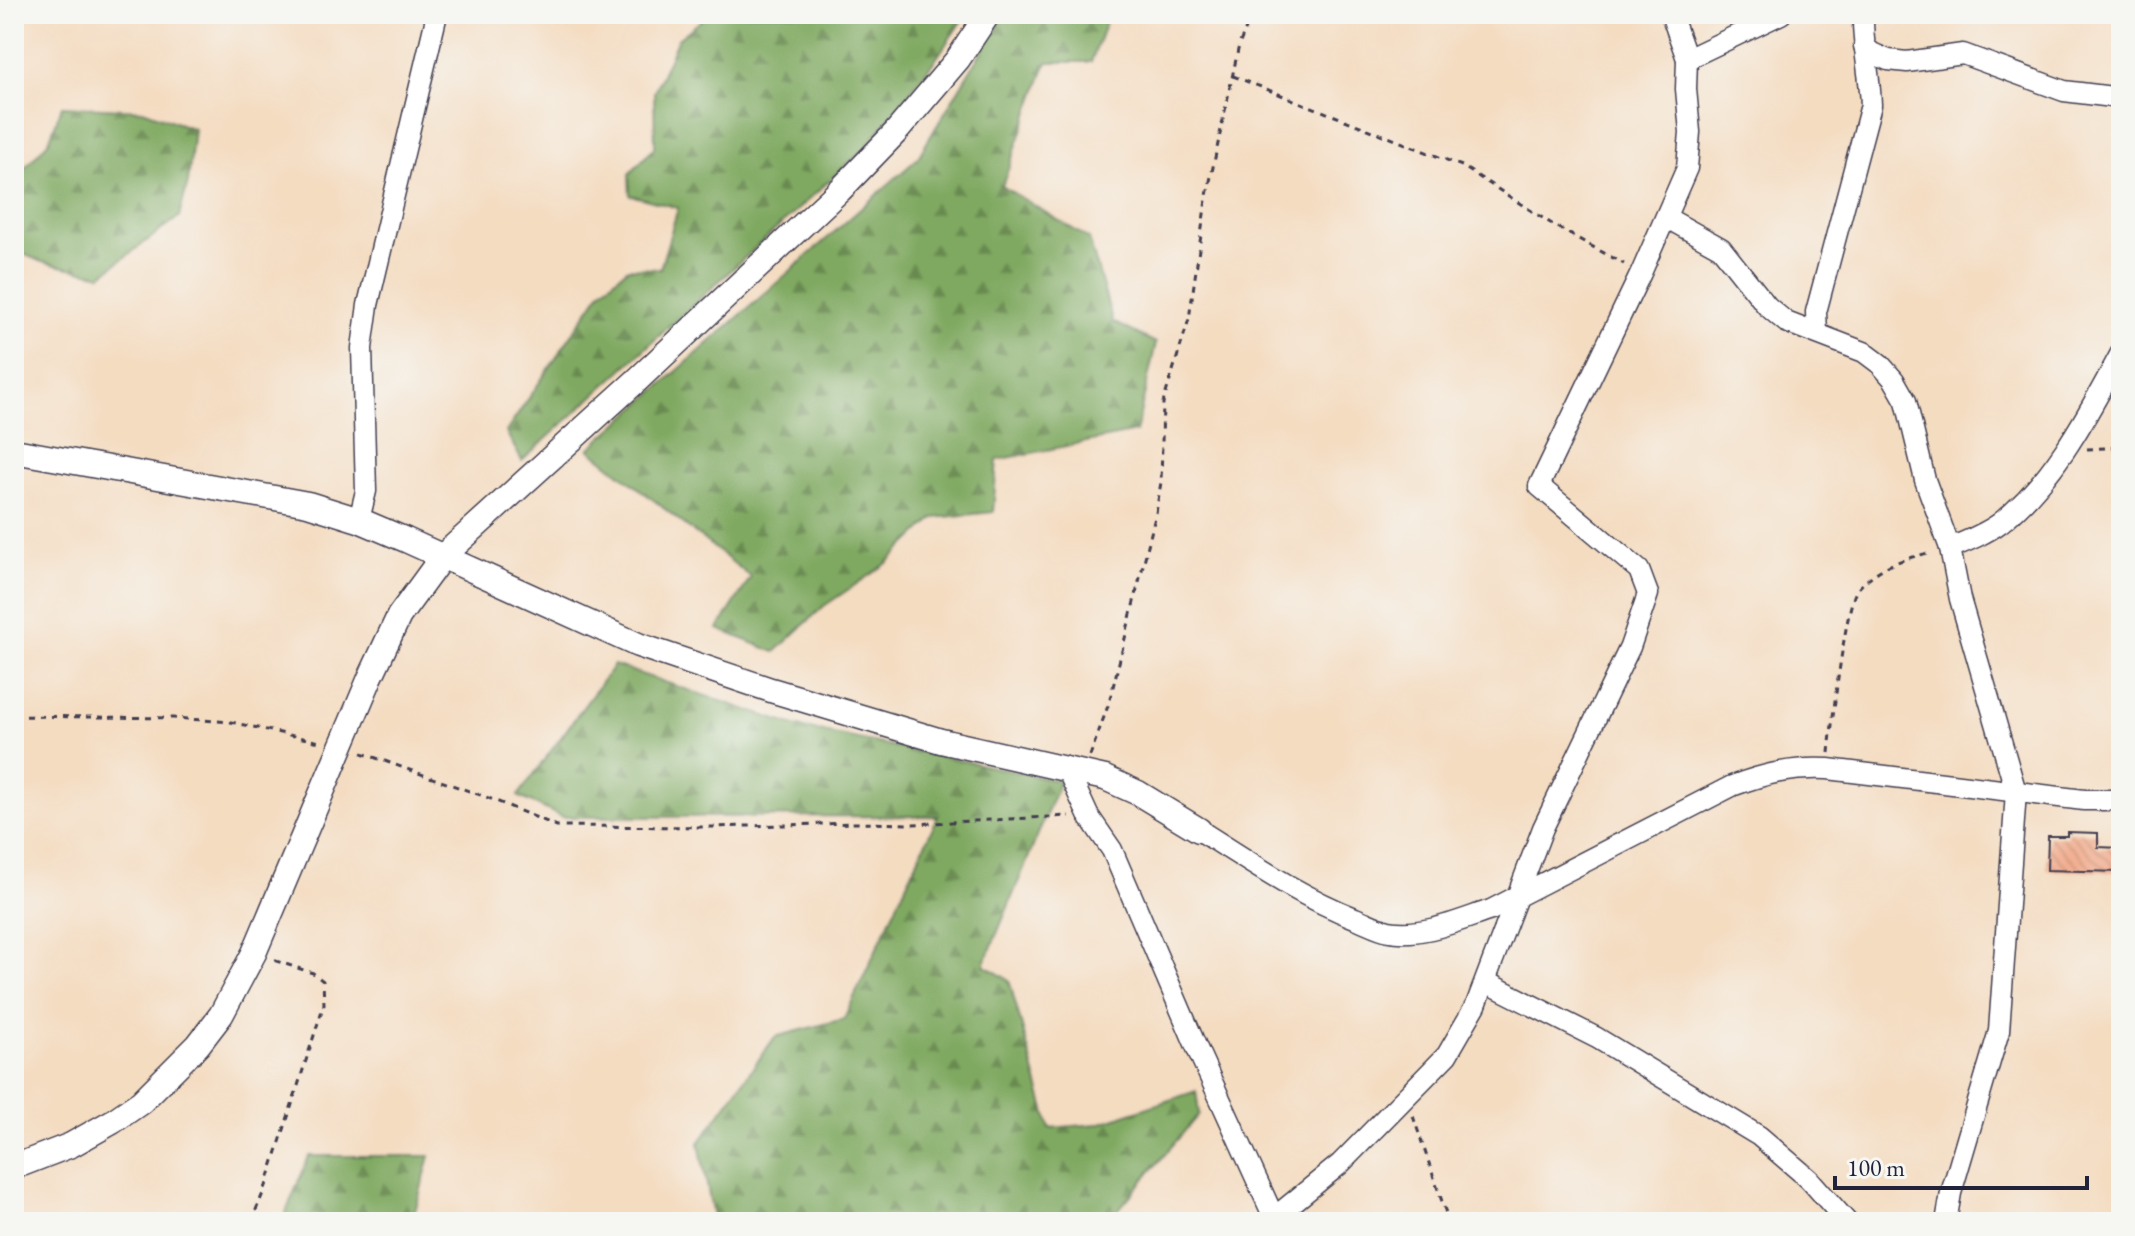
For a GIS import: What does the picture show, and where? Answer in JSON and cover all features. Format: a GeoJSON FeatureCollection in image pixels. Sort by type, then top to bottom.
{"type":"FeatureCollection","features":[{"type":"Feature","properties":{"kind":"street"},"geometry":{"type":"LineString","coordinates":[[359,520],[366,491],[362,348],[368,305],[437,14]]}},
{"type":"Feature","properties":{"kind":"street"},"geometry":{"type":"LineString","coordinates":[[14,1167],[71,1145],[141,1102],[198,1045],[221,1015],[254,953],[399,616],[442,557],[840,190],[896,132],[958,59],[988,14]]}},
{"type":"Feature","properties":{"kind":"street"},"geometry":{"type":"LineString","coordinates":[[1076,769],[1088,815],[1112,850],[1199,1053],[1276,1220],[1340,1164],[1447,1055],[1476,1005],[1543,828],[1630,647],[1648,594],[1639,570],[1539,486],[1667,218],[1687,168],[1690,132],[1687,59],[1671,14]]}},
{"type":"Feature","properties":{"kind":"street"},"geometry":{"type":"LineString","coordinates":[[1687,59],[1781,14]]}},
{"type":"Feature","properties":{"kind":"street"},"geometry":{"type":"LineString","coordinates":[[1817,333],[1816,312],[1871,105],[1863,14]]}},
{"type":"Feature","properties":{"kind":"street"},"geometry":{"type":"LineString","coordinates":[[1864,46],[1888,60],[1907,62],[1963,54],[2064,91],[2121,98]]}},
{"type":"Feature","properties":{"kind":"street"},"geometry":{"type":"LineString","coordinates":[[1667,218],[1721,248],[1767,306],[1786,322],[1864,352],[1894,380],[1906,401],[1925,480],[1950,548],[1960,599],[2016,792],[1999,1031],[1951,1193],[1946,1222]]}},
{"type":"Feature","properties":{"kind":"street"},"geometry":{"type":"LineString","coordinates":[[1950,548],[1999,523],[2019,505],[2063,450],[2121,353]]}},
{"type":"Feature","properties":{"kind":"street"},"geometry":{"type":"LineString","coordinates":[[14,451],[308,504],[359,520],[638,645],[771,690],[941,741],[1076,769],[1138,793],[1292,889],[1389,931],[1416,931],[1491,910],[1732,786],[1767,773],[1802,768],[1828,769],[2084,800],[2121,800]]}},
{"type":"Feature","properties":{"kind":"street"},"geometry":{"type":"LineString","coordinates":[[1486,982],[1597,1038],[1759,1136],[1809,1179],[1847,1222]]}},
{"type":"Feature","properties":{"kind":"path"},"geometry":{"type":"LineString","coordinates":[[1076,769],[1109,703],[1156,513],[1161,482],[1163,403],[1189,319],[1206,200],[1239,45],[1252,14]]}},
{"type":"Feature","properties":{"kind":"path"},"geometry":{"type":"LineString","coordinates":[[1233,76],[1462,166],[1555,226],[1641,273]]}},
{"type":"Feature","properties":{"kind":"path"},"geometry":{"type":"LineString","coordinates":[[2063,450],[2121,447]]}},
{"type":"Feature","properties":{"kind":"path"},"geometry":{"type":"LineString","coordinates":[[1828,769],[1848,617],[1854,593],[1873,574],[1896,561],[1950,548]]}},
{"type":"Feature","properties":{"kind":"path"},"geometry":{"type":"LineString","coordinates":[[14,716],[174,718],[231,722],[341,747],[413,770],[557,826],[913,824],[1088,815]]}},
{"type":"Feature","properties":{"kind":"path"},"geometry":{"type":"LineString","coordinates":[[251,1222],[266,1186],[324,1004],[323,981],[313,973],[254,953]]}},
{"type":"Feature","properties":{"kind":"path"},"geometry":{"type":"LineString","coordinates":[[1407,1096],[1449,1222]]}},
{"type":"Feature","properties":{"kind":"green space"},"geometry":{"type":"Polygon","coordinates":[[[700,14],[966,14],[936,59],[865,148],[522,461],[506,432],[602,290],[628,268],[660,269],[678,208],[630,195],[629,174],[655,147],[654,92],[678,39],[702,20],[700,14]]]}},
{"type":"Feature","properties":{"kind":"green space"},"geometry":{"type":"Polygon","coordinates":[[[1004,14],[1109,14],[1091,62],[1047,62],[1002,186],[1089,239],[1113,322],[1156,343],[1136,432],[997,460],[993,512],[934,518],[886,564],[824,606],[775,652],[718,629],[751,577],[589,449],[917,159],[1004,14]]]}},
{"type":"Feature","properties":{"kind":"green space"},"geometry":{"type":"Polygon","coordinates":[[[62,106],[143,110],[194,129],[188,182],[179,217],[101,275],[42,262],[14,250],[14,180],[49,141],[62,106]]]}},
{"type":"Feature","properties":{"kind":"green space"},"geometry":{"type":"Polygon","coordinates":[[[614,665],[795,726],[1060,781],[984,965],[1009,980],[1050,1128],[1098,1124],[1196,1091],[1199,1114],[1108,1222],[714,1222],[699,1143],[775,1037],[844,1019],[938,816],[562,817],[518,796],[614,665]]]}},
{"type":"Feature","properties":{"kind":"green space"},"geometry":{"type":"Polygon","coordinates":[[[309,1156],[430,1156],[412,1222],[282,1222],[309,1156]]]}},
{"type":"Feature","properties":{"kind":"building"},"geometry":{"type":"Polygon","coordinates":[[[2067,832],[2098,833],[2098,847],[2121,848],[2121,872],[2047,870],[2048,836],[2067,836],[2067,832]]]}}]}
